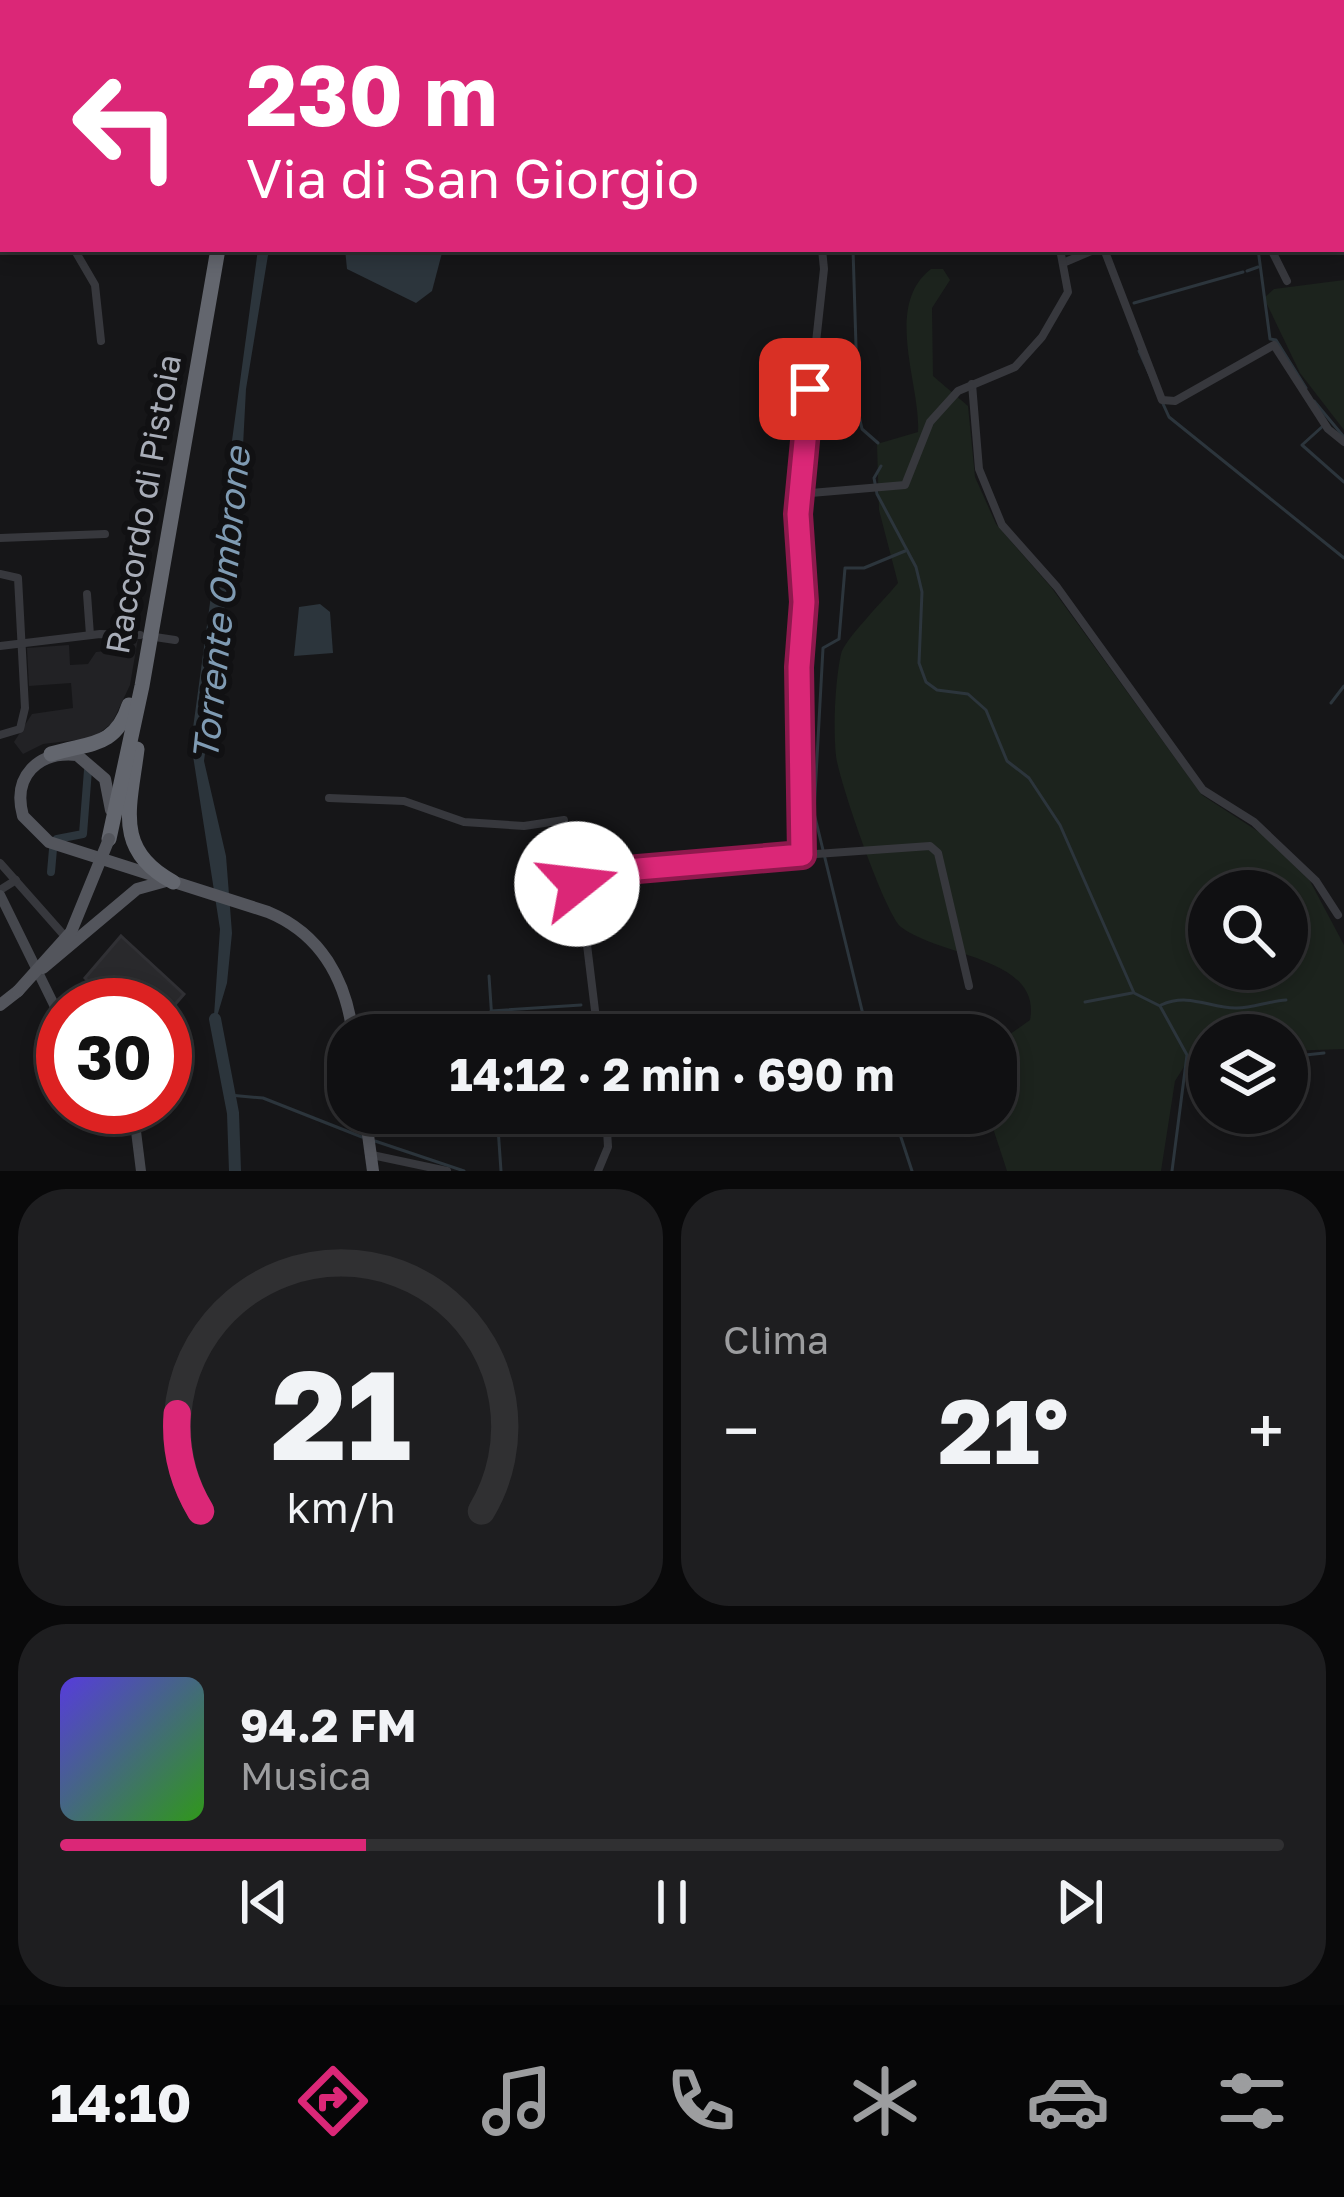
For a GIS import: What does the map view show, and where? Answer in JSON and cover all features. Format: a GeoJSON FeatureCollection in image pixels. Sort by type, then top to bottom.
{"type":"FeatureCollection","features":[{"type":"Feature","properties":{"kind":"highway","name":"Raccordo di Pistoia"},"geometry":{"type":"LineString","coordinates":[[109,839],[214,252]]}},
{"type":"Feature","properties":{"kind":"highway"},"geometry":{"type":"LineString","coordinates":[[51,754],[108,740],[122,724],[138,688]]}},
{"type":"Feature","properties":{"kind":"highway"},"geometry":{"type":"LineString","coordinates":[[138,688],[130,836],[144,863],[173,882]]}},
{"type":"Feature","properties":{"kind":"main road"},"geometry":{"type":"LineString","coordinates":[[109,839],[111,795],[101,772],[77,755],[51,754],[31,768],[20,787],[23,816],[35,833],[287,921],[323,953],[341,983],[348,1014]]}},
{"type":"Feature","properties":{"kind":"main road","name":"Raccordo di Pistoia"},"geometry":{"type":"LineString","coordinates":[[0,1005],[43,968],[76,922],[109,839]]}},
{"type":"Feature","properties":{"kind":"main road"},"geometry":{"type":"LineString","coordinates":[[43,968],[141,887],[173,882]]}},
{"type":"Feature","properties":{"kind":"main road"},"geometry":{"type":"LineString","coordinates":[[367,1134],[373,1171]]}},
{"type":"Feature","properties":{"kind":"street"},"geometry":{"type":"LineString","coordinates":[[76,252],[95,285],[101,341]]}},
{"type":"Feature","properties":{"kind":"street"},"geometry":{"type":"LineString","coordinates":[[802,855],[799,667],[804,602],[799,494],[822,252]]}},
{"type":"Feature","properties":{"kind":"street"},"geometry":{"type":"LineString","coordinates":[[799,494],[905,485],[930,422],[972,384],[1005,374],[1042,337],[1068,292],[1061,252]]}},
{"type":"Feature","properties":{"kind":"street"},"geometry":{"type":"LineString","coordinates":[[1063,263],[1092,252]]}},
{"type":"Feature","properties":{"kind":"street"},"geometry":{"type":"LineString","coordinates":[[1101,252],[1162,400],[1175,400],[1274,345],[1325,425],[1344,442]]}},
{"type":"Feature","properties":{"kind":"street"},"geometry":{"type":"LineString","coordinates":[[1273,252],[1288,281]]}},
{"type":"Feature","properties":{"kind":"street"},"geometry":{"type":"LineString","coordinates":[[972,384],[979,469],[1002,525],[1058,587],[1203,790],[1254,822],[1316,881],[1338,915]]}},
{"type":"Feature","properties":{"kind":"street"},"geometry":{"type":"LineString","coordinates":[[0,538],[106,534]]}},
{"type":"Feature","properties":{"kind":"street"},"geometry":{"type":"LineString","coordinates":[[0,574],[17,576],[24,719],[17,731],[0,735]]}},
{"type":"Feature","properties":{"kind":"street"},"geometry":{"type":"LineString","coordinates":[[87,594],[90,635]]}},
{"type":"Feature","properties":{"kind":"street"},"geometry":{"type":"LineString","coordinates":[[0,646],[90,635],[140,635]]}},
{"type":"Feature","properties":{"kind":"street"},"geometry":{"type":"LineString","coordinates":[[154,637],[175,640]]}},
{"type":"Feature","properties":{"kind":"street"},"geometry":{"type":"LineString","coordinates":[[329,798],[400,800],[464,822],[524,826],[564,820],[567,864],[579,879],[595,1014]]}},
{"type":"Feature","properties":{"kind":"street"},"geometry":{"type":"LineString","coordinates":[[579,879],[591,873],[930,846],[938,853],[969,986]]}},
{"type":"Feature","properties":{"kind":"street"},"geometry":{"type":"LineString","coordinates":[[0,863],[62,933]]}},
{"type":"Feature","properties":{"kind":"street"},"geometry":{"type":"LineString","coordinates":[[16,880],[0,892],[41,978]]}},
{"type":"Feature","properties":{"kind":"street"},"geometry":{"type":"LineString","coordinates":[[136,1134],[141,1171]]}},
{"type":"Feature","properties":{"kind":"street"},"geometry":{"type":"LineString","coordinates":[[598,1171],[608,1148],[607,1134]]}},
{"type":"Feature","properties":{"kind":"street"},"geometry":{"type":"LineString","coordinates":[[370,1155],[446,1171]]}},
{"type":"Feature","properties":{"kind":"shaded area"},"geometry":{"type":"Polygon","coordinates":[[[931,269],[943,269],[950,280],[932,308],[933,376],[968,406],[975,477],[996,524],[1051,587],[1202,795],[1262,834],[1299,870],[1188,870],[1188,990],[1308,990],[1308,879],[1344,945],[1344,1049],[1308,1050],[1308,1014],[1188,1014],[1188,1060],[1175,1081],[1161,1171],[1007,1171],[995,1134],[1017,1134],[1017,1029],[1030,1020],[1030,999],[1005,971],[901,927],[874,874],[839,770],[835,718],[841,654],[898,583],[879,510],[877,444],[918,432],[908,347],[909,303],[931,269]]]}},
{"type":"Feature","properties":{"kind":"shaded area"},"geometry":{"type":"Polygon","coordinates":[[[1344,280],[1344,430],[1300,373],[1264,298],[1274,289],[1344,280]]]}},
{"type":"Feature","properties":{"kind":"shaded area"},"geometry":{"type":"Polygon","coordinates":[[[108,636],[138,638],[130,685],[112,723],[93,738],[43,744],[23,754],[14,742],[32,714],[73,708],[71,683],[29,686],[27,648],[69,645],[70,665],[88,664],[96,652],[106,651],[108,636]]]}},
{"type":"Feature","properties":{"kind":"water"},"geometry":{"type":"Polygon","coordinates":[[[258,252],[269,252],[246,389],[241,484],[204,761],[226,856],[232,933],[227,983],[213,1030],[220,929],[191,743],[258,252]]]}},
{"type":"Feature","properties":{"kind":"water"},"geometry":{"type":"Polygon","coordinates":[[[345,252],[442,252],[432,291],[416,303],[347,269],[345,252]]]}},
{"type":"Feature","properties":{"kind":"water"},"geometry":{"type":"Polygon","coordinates":[[[320,604],[330,612],[333,653],[294,656],[299,607],[320,604]]]}},
{"type":"Feature","properties":{"kind":"building"},"geometry":{"type":"Polygon","coordinates":[[[121,936],[167,978],[85,978],[121,936]]]}},
{"type":"Feature","properties":{"kind":"waterway"},"geometry":{"type":"LineString","coordinates":[[853,252],[858,411],[862,429],[878,443]]}},
{"type":"Feature","properties":{"kind":"waterway"},"geometry":{"type":"LineString","coordinates":[[1258,252],[1270,339],[1276,340],[1306,388]]}},
{"type":"Feature","properties":{"kind":"waterway"},"geometry":{"type":"LineString","coordinates":[[1247,271],[1258,267]]}},
{"type":"Feature","properties":{"kind":"waterway"},"geometry":{"type":"LineString","coordinates":[[1134,303],[1243,272]]}},
{"type":"Feature","properties":{"kind":"waterway"},"geometry":{"type":"LineString","coordinates":[[1139,351],[1169,417],[1344,558]]}},
{"type":"Feature","properties":{"kind":"waterway"},"geometry":{"type":"LineString","coordinates":[[1314,401],[1344,437]]}},
{"type":"Feature","properties":{"kind":"waterway"},"geometry":{"type":"LineString","coordinates":[[1323,426],[1302,445],[1344,482]]}},
{"type":"Feature","properties":{"kind":"waterway"},"geometry":{"type":"LineString","coordinates":[[881,466],[874,478],[877,494],[916,567],[922,592],[919,663],[926,682],[937,690],[968,694],[986,710],[1007,761],[1029,778],[1060,825],[1134,993],[1160,1006],[1187,1055],[1172,1171]]}},
{"type":"Feature","properties":{"kind":"waterway"},"geometry":{"type":"LineString","coordinates":[[863,1014],[814,813],[823,648],[839,639],[845,568],[864,568],[905,551]]}},
{"type":"Feature","properties":{"kind":"waterway"},"geometry":{"type":"LineString","coordinates":[[1331,703],[1344,686]]}},
{"type":"Feature","properties":{"kind":"waterway"},"geometry":{"type":"LineString","coordinates":[[57,839],[83,834],[88,770]]}},
{"type":"Feature","properties":{"kind":"waterway"},"geometry":{"type":"LineString","coordinates":[[51,872],[53,849]]}},
{"type":"Feature","properties":{"kind":"waterway"},"geometry":{"type":"LineString","coordinates":[[489,976],[492,1014]]}},
{"type":"Feature","properties":{"kind":"waterway"},"geometry":{"type":"LineString","coordinates":[[1085,1002],[1132,993]]}},
{"type":"Feature","properties":{"kind":"waterway"},"geometry":{"type":"LineString","coordinates":[[1161,1005],[1191,1000],[1237,1008],[1286,1000]]}},
{"type":"Feature","properties":{"kind":"waterway"},"geometry":{"type":"LineString","coordinates":[[491,1011],[581,1005]]}},
{"type":"Feature","properties":{"kind":"waterway","name":"Torrente Ombrone"},"geometry":{"type":"LineString","coordinates":[[215,1019],[233,1113],[235,1171]]}},
{"type":"Feature","properties":{"kind":"waterway"},"geometry":{"type":"LineString","coordinates":[[1308,1055],[1324,1053]]}},
{"type":"Feature","properties":{"kind":"waterway"},"geometry":{"type":"LineString","coordinates":[[229,1095],[263,1098],[362,1137]]}},
{"type":"Feature","properties":{"kind":"waterway"},"geometry":{"type":"LineString","coordinates":[[498,1134],[501,1171]]}},
{"type":"Feature","properties":{"kind":"waterway"},"geometry":{"type":"LineString","coordinates":[[900,1134],[912,1171]]}},
{"type":"Feature","properties":{"kind":"waterway"},"geometry":{"type":"LineString","coordinates":[[375,1141],[464,1171]]}},
{"type":"Feature","properties":{"kind":"route"},"geometry":{"type":"LineString","coordinates":[[577,884],[591,873],[802,855],[799,667],[804,602],[798,514],[810,389]]}}]}
